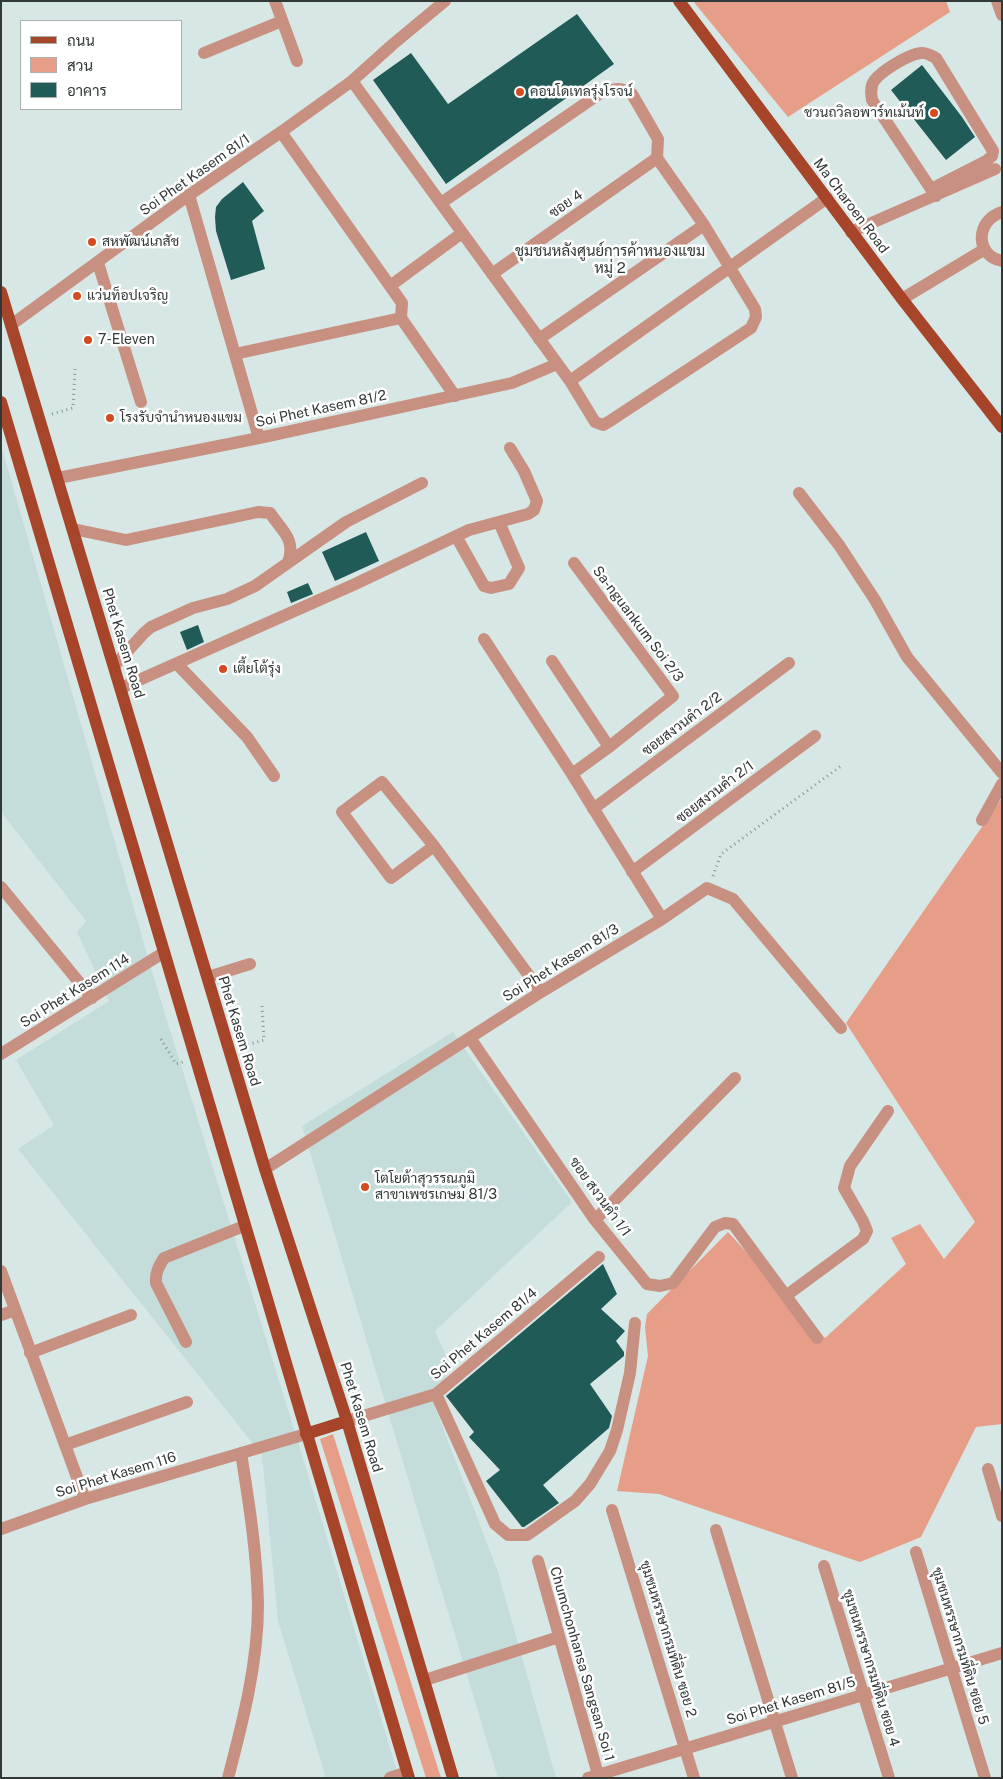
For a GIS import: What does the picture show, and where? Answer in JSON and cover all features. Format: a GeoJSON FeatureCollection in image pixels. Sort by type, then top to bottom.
{"type":"FeatureCollection","features":[{"type":"Feature","properties":{"kind":"main road","name":"Ma Charoen Road"},"geometry":{"type":"LineString","coordinates":[[679,1],[851,232],[1002,427]]}},
{"type":"Feature","properties":{"kind":"main road","name":"Phet Kasem Road"},"geometry":{"type":"LineString","coordinates":[[1,292],[265,1169],[347,1421],[453,1778]]}},
{"type":"Feature","properties":{"kind":"main road"},"geometry":{"type":"LineString","coordinates":[[1,402],[408,1775]]}},
{"type":"Feature","properties":{"kind":"main road"},"geometry":{"type":"LineString","coordinates":[[306,1434],[347,1421]]}},
{"type":"Feature","properties":{"kind":"street"},"geometry":{"type":"LineString","coordinates":[[275,1],[297,61]]}},
{"type":"Feature","properties":{"kind":"street","name":"Soi Phet Kasem 81/1"},"geometry":{"type":"LineString","coordinates":[[11,325],[352,81],[445,1]]}},
{"type":"Feature","properties":{"kind":"street"},"geometry":{"type":"LineString","coordinates":[[997,1],[1002,15]]}},
{"type":"Feature","properties":{"kind":"street"},"geometry":{"type":"LineString","coordinates":[[204,53],[282,21]]}},
{"type":"Feature","properties":{"kind":"street"},"geometry":{"type":"LineString","coordinates":[[924,52],[936,58],[993,152],[992,156],[986,161],[933,193],[872,100],[870,92],[873,82],[883,72],[912,55],[924,52]]}},
{"type":"Feature","properties":{"kind":"street"},"geometry":{"type":"LineString","coordinates":[[352,81],[570,381],[596,422],[602,425],[751,328],[756,317],[755,309],[730,266],[657,158],[658,139],[632,94],[625,90],[617,88],[599,94],[441,203]]}},
{"type":"Feature","properties":{"kind":"street"},"geometry":{"type":"LineString","coordinates":[[282,132],[402,303],[401,318],[455,396]]}},
{"type":"Feature","properties":{"kind":"street","name":"ซอย 4"},"geometry":{"type":"LineString","coordinates":[[492,274],[657,158]]}},
{"type":"Feature","properties":{"kind":"street"},"geometry":{"type":"LineString","coordinates":[[851,232],[933,193],[995,169]]}},
{"type":"Feature","properties":{"kind":"street"},"geometry":{"type":"LineString","coordinates":[[189,196],[259,438]]}},
{"type":"Feature","properties":{"kind":"street"},"geometry":{"type":"LineString","coordinates":[[570,381],[826,198]]}},
{"type":"Feature","properties":{"kind":"street"},"geometry":{"type":"LineString","coordinates":[[1002,212],[989,218],[982,233],[982,242],[985,249],[990,255],[1002,260]]}},
{"type":"Feature","properties":{"kind":"street"},"geometry":{"type":"LineString","coordinates":[[539,339],[704,225]]}},
{"type":"Feature","properties":{"kind":"street"},"geometry":{"type":"LineString","coordinates":[[390,286],[462,233]]}},
{"type":"Feature","properties":{"kind":"street"},"geometry":{"type":"LineString","coordinates":[[902,299],[985,249]]}},
{"type":"Feature","properties":{"kind":"street"},"geometry":{"type":"LineString","coordinates":[[98,263],[141,402]]}},
{"type":"Feature","properties":{"kind":"street"},"geometry":{"type":"LineString","coordinates":[[235,354],[401,318]]}},
{"type":"Feature","properties":{"kind":"street","name":"Soi Phet Kasem 81/2"},"geometry":{"type":"LineString","coordinates":[[58,478],[259,438],[512,383],[557,364]]}},
{"type":"Feature","properties":{"kind":"street"},"geometry":{"type":"LineString","coordinates":[[121,688],[353,585],[456,536],[479,527],[528,514],[534,510],[537,501],[524,472],[510,448]]}},
{"type":"Feature","properties":{"kind":"street"},"geometry":{"type":"LineString","coordinates":[[114,666],[144,633],[152,627],[193,608],[227,599],[255,586],[346,522],[422,483]]}},
{"type":"Feature","properties":{"kind":"street"},"geometry":{"type":"LineString","coordinates":[[799,493],[844,553],[875,600],[907,657],[1002,773]]}},
{"type":"Feature","properties":{"kind":"street"},"geometry":{"type":"LineString","coordinates":[[73,530],[126,540],[258,512],[270,513],[291,542],[291,553],[288,563]]}},
{"type":"Feature","properties":{"kind":"street"},"geometry":{"type":"LineString","coordinates":[[456,536],[484,586],[492,588],[509,584],[518,568],[499,522]]}},
{"type":"Feature","properties":{"kind":"street","name":"Sa-nguankum Soi 2/3"},"geometry":{"type":"LineString","coordinates":[[572,774],[673,696],[574,563]]}},
{"type":"Feature","properties":{"kind":"street"},"geometry":{"type":"LineString","coordinates":[[484,639],[572,774],[662,919]]}},
{"type":"Feature","properties":{"kind":"street"},"geometry":{"type":"LineString","coordinates":[[552,661],[609,747]]}},
{"type":"Feature","properties":{"kind":"street","name":"ซอยสงวนคำ 2/2"},"geometry":{"type":"LineString","coordinates":[[593,809],[789,663]]}},
{"type":"Feature","properties":{"kind":"street"},"geometry":{"type":"LineString","coordinates":[[177,664],[247,737],[274,776]]}},
{"type":"Feature","properties":{"kind":"street","name":"ซอยสงวนคำ 2/1"},"geometry":{"type":"LineString","coordinates":[[632,872],[815,736]]}},
{"type":"Feature","properties":{"kind":"street"},"geometry":{"type":"LineString","coordinates":[[434,846],[391,878],[342,812],[382,782],[434,846],[541,992]]}},
{"type":"Feature","properties":{"kind":"street"},"geometry":{"type":"LineString","coordinates":[[982,820],[1002,784]]}},
{"type":"Feature","properties":{"kind":"street"},"geometry":{"type":"LineString","coordinates":[[1,888],[92,998]]}},
{"type":"Feature","properties":{"kind":"street"},"geometry":{"type":"LineString","coordinates":[[707,888],[733,899],[841,1028]]}},
{"type":"Feature","properties":{"kind":"street","name":"Soi Phet Kasem 81/3"},"geometry":{"type":"LineString","coordinates":[[265,1169],[541,992],[662,919],[707,888]]}},
{"type":"Feature","properties":{"kind":"street","name":"Soi Phet Kasem 114"},"geometry":{"type":"LineString","coordinates":[[3,1049],[92,998],[163,953]]}},
{"type":"Feature","properties":{"kind":"street"},"geometry":{"type":"LineString","coordinates":[[208,977],[250,964]]}},
{"type":"Feature","properties":{"kind":"street","name":"ซอย สงวนคำ 1/1"},"geometry":{"type":"LineString","coordinates":[[470,1038],[596,1220],[647,1284],[660,1286],[673,1283],[715,1227],[725,1223],[733,1224],[787,1295]]}},
{"type":"Feature","properties":{"kind":"street"},"geometry":{"type":"LineString","coordinates":[[596,1220],[735,1078]]}},
{"type":"Feature","properties":{"kind":"street"},"geometry":{"type":"LineString","coordinates":[[818,1338],[787,1295],[864,1239],[867,1231],[844,1188],[850,1166],[888,1111]]}},
{"type":"Feature","properties":{"kind":"street"},"geometry":{"type":"LineString","coordinates":[[186,1342],[156,1283],[156,1273],[159,1266],[164,1258],[244,1226]]}},
{"type":"Feature","properties":{"kind":"street","name":"Soi Phet Kasem 81/4"},"geometry":{"type":"LineString","coordinates":[[347,1421],[436,1394],[599,1257]]}},
{"type":"Feature","properties":{"kind":"street"},"geometry":{"type":"LineString","coordinates":[[1,1272],[85,1499]]}},
{"type":"Feature","properties":{"kind":"street"},"geometry":{"type":"LineString","coordinates":[[1,1315],[15,1310]]}},
{"type":"Feature","properties":{"kind":"street"},"geometry":{"type":"LineString","coordinates":[[30,1353],[131,1316]]}},
{"type":"Feature","properties":{"kind":"street"},"geometry":{"type":"LineString","coordinates":[[436,1394],[495,1524],[508,1535],[527,1535],[575,1501],[590,1484],[610,1452],[630,1373],[635,1322]]}},
{"type":"Feature","properties":{"kind":"street"},"geometry":{"type":"LineString","coordinates":[[65,1445],[187,1402]]}},
{"type":"Feature","properties":{"kind":"street","name":"Soi Phet Kasem 116"},"geometry":{"type":"LineString","coordinates":[[1,1529],[85,1499],[306,1434]]}},
{"type":"Feature","properties":{"kind":"street"},"geometry":{"type":"LineString","coordinates":[[228,1778],[245,1711],[256,1642],[258,1605],[253,1528],[241,1453]]}},
{"type":"Feature","properties":{"kind":"street"},"geometry":{"type":"LineString","coordinates":[[988,1469],[1002,1516]]}},
{"type":"Feature","properties":{"kind":"street","name":"ชุมชนหรรษากรมที่ดิน ซอย 2"},"geometry":{"type":"LineString","coordinates":[[612,1510],[694,1778]]}},
{"type":"Feature","properties":{"kind":"street"},"geometry":{"type":"LineString","coordinates":[[716,1530],[792,1778]]}},
{"type":"Feature","properties":{"kind":"street","name":"ชุมชนหรรษากรมที่ดิน ซอย 5"},"geometry":{"type":"LineString","coordinates":[[916,1552],[985,1778]]}},
{"type":"Feature","properties":{"kind":"street","name":"Chumchonhansa Sangsan Soi 1"},"geometry":{"type":"LineString","coordinates":[[538,1561],[595,1777]]}},
{"type":"Feature","properties":{"kind":"street","name":"ชุมชนหรรษากรมที่ดิน ซอย 4"},"geometry":{"type":"LineString","coordinates":[[824,1566],[889,1778]]}},
{"type":"Feature","properties":{"kind":"street"},"geometry":{"type":"LineString","coordinates":[[425,1680],[559,1637]]}},
{"type":"Feature","properties":{"kind":"street","name":"Soi Phet Kasem 81/5"},"geometry":{"type":"LineString","coordinates":[[595,1777],[1002,1654]]}},
{"type":"Feature","properties":{"kind":"street"},"geometry":{"type":"LineString","coordinates":[[390,1778],[408,1775]]}},
{"type":"Feature","properties":{"kind":"path"},"geometry":{"type":"LineString","coordinates":[[72,408],[74,369]]}},
{"type":"Feature","properties":{"kind":"path"},"geometry":{"type":"LineString","coordinates":[[707,888],[721,854],[841,766]]}},
{"type":"Feature","properties":{"kind":"path"},"geometry":{"type":"LineString","coordinates":[[262,1006],[264,1040]]}},
{"type":"Feature","properties":{"kind":"path"},"geometry":{"type":"LineString","coordinates":[[161,1039],[176,1064]]}},
{"type":"Feature","properties":{"kind":"shaded area"},"geometry":{"type":"Polygon","coordinates":[[[1,445],[153,975],[299,1445],[399,1778],[326,1778],[278,1621],[262,1455],[18,1149],[54,1125],[16,1060],[109,1001],[77,932],[86,921],[1,812],[1,445]]]}},
{"type":"Feature","properties":{"kind":"shaded area"},"geometry":{"type":"Polygon","coordinates":[[[453,1032],[572,1202],[435,1331],[450,1365],[435,1407],[498,1572],[556,1778],[498,1778],[302,1126],[453,1032]]]}},
{"type":"Feature","properties":{"kind":"green space"},"geometry":{"type":"Polygon","coordinates":[[[693,1],[946,1],[950,12],[788,117],[693,1]]]}},
{"type":"Feature","properties":{"kind":"green space"},"geometry":{"type":"Polygon","coordinates":[[[1002,798],[1002,1424],[976,1427],[921,1537],[860,1562],[659,1494],[617,1491],[648,1356],[645,1327],[647,1314],[728,1232],[825,1338],[906,1264],[891,1238],[920,1224],[944,1259],[975,1222],[846,1023],[1002,798]]]}},
{"type":"Feature","properties":{"kind":"green space"},"geometry":{"type":"Polygon","coordinates":[[[333,1434],[441,1778],[426,1778],[320,1439],[333,1434]]]}},
{"type":"Feature","properties":{"kind":"building","name":"คอนโดเทลรุ่งโรจน์"},"geometry":{"type":"Polygon","coordinates":[[[577,14],[614,64],[446,184],[373,80],[411,53],[448,104],[577,14]]]}},
{"type":"Feature","properties":{"kind":"building","name":"ชวนถวิลอพาร์ทเม้นท์"},"geometry":{"type":"Polygon","coordinates":[[[922,65],[975,137],[946,160],[891,90],[922,65]]]}},
{"type":"Feature","properties":{"kind":"building"},"geometry":{"type":"Polygon","coordinates":[[[243,182],[264,211],[252,221],[265,269],[231,280],[216,231],[216,207],[222,199],[243,182]]]}},
{"type":"Feature","properties":{"kind":"building"},"geometry":{"type":"Polygon","coordinates":[[[366,532],[379,561],[335,581],[322,552],[366,532]]]}},
{"type":"Feature","properties":{"kind":"building"},"geometry":{"type":"Polygon","coordinates":[[[308,583],[313,594],[291,603],[287,592],[308,583]]]}},
{"type":"Feature","properties":{"kind":"building"},"geometry":{"type":"Polygon","coordinates":[[[198,625],[204,642],[187,650],[180,632],[198,625]]]}},
{"type":"Feature","properties":{"kind":"building"},"geometry":{"type":"Polygon","coordinates":[[[603,1264],[617,1294],[601,1309],[625,1331],[616,1341],[624,1352],[624,1356],[590,1384],[612,1416],[609,1428],[543,1485],[559,1503],[522,1527],[486,1481],[500,1470],[469,1437],[474,1432],[446,1396],[603,1264]]]}},
{"type":"Feature","properties":{"kind":"place","name":"คอนโดเทลรุ่งโรจน์"},"geometry":{"type":"Point","coordinates":[520,92]}},
{"type":"Feature","properties":{"kind":"place","name":"ชวนถวิลอพาร์ทเม้นท์"},"geometry":{"type":"Point","coordinates":[934,113]}},
{"type":"Feature","properties":{"kind":"place","name":"สหพัฒน์เภสัช"},"geometry":{"type":"Point","coordinates":[92,242]}},
{"type":"Feature","properties":{"kind":"place","name":"แว่นท็อปเจริญ"},"geometry":{"type":"Point","coordinates":[77,296]}},
{"type":"Feature","properties":{"kind":"place","name":"7-Eleven"},"geometry":{"type":"Point","coordinates":[88,340]}},
{"type":"Feature","properties":{"kind":"place","name":"โรงรับจำนำหนองแขม"},"geometry":{"type":"Point","coordinates":[110,418]}},
{"type":"Feature","properties":{"kind":"place","name":"เตี้ยโต้รุ่ง"},"geometry":{"type":"Point","coordinates":[223,669]}},
{"type":"Feature","properties":{"kind":"place","name":"โตโยต้าสุวรรณภูมิ สาขาเพชรเกษม 81/3"},"geometry":{"type":"Point","coordinates":[365,1187]}},
{"type":"Feature","properties":{"kind":"district","name":"ชุมชนหลังศูนย์การค้าหนองแขม หมู่ 2"},"geometry":{"type":"Point","coordinates":[610,260]}}]}
